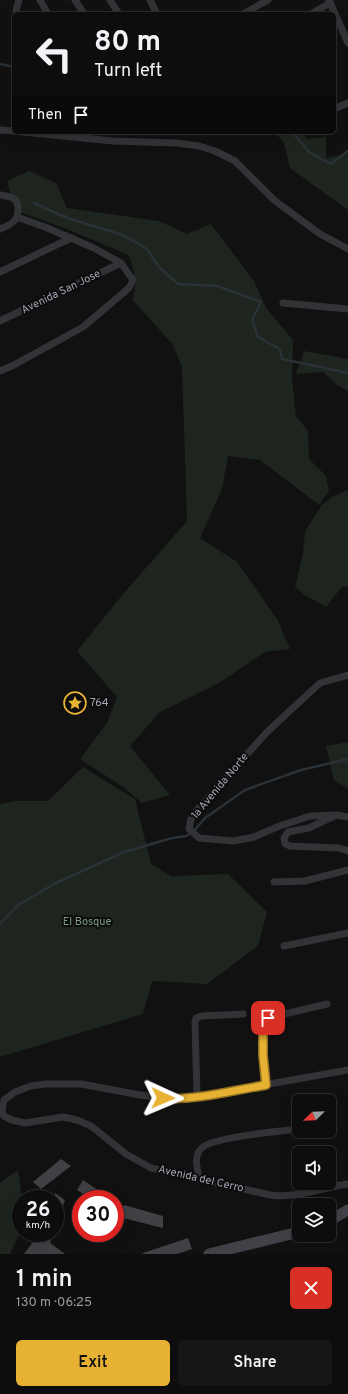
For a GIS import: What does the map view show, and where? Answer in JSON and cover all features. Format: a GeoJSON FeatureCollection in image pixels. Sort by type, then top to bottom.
{"type":"FeatureCollection","features":[{"type":"Feature","properties":{"kind":"street"},"geometry":{"type":"LineString","coordinates":[[17,12],[19,0]]}},
{"type":"Feature","properties":{"kind":"street"},"geometry":{"type":"LineString","coordinates":[[40,0],[47,12]]}},
{"type":"Feature","properties":{"kind":"street"},"geometry":{"type":"LineString","coordinates":[[75,0],[83,12]]}},
{"type":"Feature","properties":{"kind":"street"},"geometry":{"type":"LineString","coordinates":[[110,0],[118,12]]}},
{"type":"Feature","properties":{"kind":"street"},"geometry":{"type":"LineString","coordinates":[[150,0],[157,12]]}},
{"type":"Feature","properties":{"kind":"street"},"geometry":{"type":"LineString","coordinates":[[247,12],[268,0]]}},
{"type":"Feature","properties":{"kind":"street"},"geometry":{"type":"LineString","coordinates":[[314,12],[330,1],[335,12]]}},
{"type":"Feature","properties":{"kind":"street"},"geometry":{"type":"LineString","coordinates":[[336,15],[348,43]]}},
{"type":"Feature","properties":{"kind":"street"},"geometry":{"type":"LineString","coordinates":[[336,108],[348,103]]}},
{"type":"Feature","properties":{"kind":"street"},"geometry":{"type":"LineString","coordinates":[[0,130],[12,131]]}},
{"type":"Feature","properties":{"kind":"street"},"geometry":{"type":"LineString","coordinates":[[43,134],[113,141],[177,143],[199,146],[215,152],[235,161],[280,205],[320,234],[348,249]]}},
{"type":"Feature","properties":{"kind":"street"},"geometry":{"type":"LineString","coordinates":[[0,195],[13,198],[16,200],[18,205],[14,221],[0,229]]}},
{"type":"Feature","properties":{"kind":"street"},"geometry":{"type":"LineString","coordinates":[[0,371],[12,366],[83,327],[129,288],[133,280],[121,263],[94,248],[16,217]]}},
{"type":"Feature","properties":{"kind":"street"},"geometry":{"type":"LineString","coordinates":[[0,272],[71,238]]}},
{"type":"Feature","properties":{"kind":"street","name":"Avenida San Jose"},"geometry":{"type":"LineString","coordinates":[[0,321],[121,263]]}},
{"type":"Feature","properties":{"kind":"street"},"geometry":{"type":"LineString","coordinates":[[283,303],[348,309]]}},
{"type":"Feature","properties":{"kind":"street","name":"1a Avenida Norte"},"geometry":{"type":"LineString","coordinates":[[348,675],[320,683],[267,732],[190,819],[189,829],[199,838],[233,841],[254,837],[277,827],[310,816],[336,815],[348,817]]}},
{"type":"Feature","properties":{"kind":"street"},"geometry":{"type":"LineString","coordinates":[[336,815],[309,828],[288,832],[284,838],[286,844],[290,846],[340,848],[348,851]]}},
{"type":"Feature","properties":{"kind":"street"},"geometry":{"type":"LineString","coordinates":[[274,882],[305,881],[348,870]]}},
{"type":"Feature","properties":{"kind":"street"},"geometry":{"type":"LineString","coordinates":[[284,946],[348,933]]}},
{"type":"Feature","properties":{"kind":"street"},"geometry":{"type":"LineString","coordinates":[[266,1085],[263,1055],[264,1020],[326,1004]]}},
{"type":"Feature","properties":{"kind":"street"},"geometry":{"type":"LineString","coordinates":[[243,1014],[202,1016],[196,1018],[197,1096],[348,1070]]}},
{"type":"Feature","properties":{"kind":"street","name":"Avenida del Cerro"},"geometry":{"type":"LineString","coordinates":[[197,1096],[174,1099],[140,1095],[81,1084],[45,1084],[31,1086],[15,1092],[4,1100],[2,1110],[3,1115],[6,1117],[25,1123],[63,1117],[77,1120],[91,1126],[126,1154],[152,1168],[277,1196],[297,1194],[348,1184]]}},
{"type":"Feature","properties":{"kind":"street"},"geometry":{"type":"LineString","coordinates":[[199,1178],[197,1155],[202,1147],[220,1140],[292,1130]]}},
{"type":"Feature","properties":{"kind":"street"},"geometry":{"type":"LineString","coordinates":[[336,1217],[348,1210]]}},
{"type":"Feature","properties":{"kind":"street"},"geometry":{"type":"LineString","coordinates":[[209,1254],[292,1234]]}},
{"type":"Feature","properties":{"kind":"green space"},"geometry":{"type":"Polygon","coordinates":[[[276,134],[304,134],[307,139],[326,137],[326,158],[348,153],[348,210],[290,168],[284,142],[276,134]]]}},
{"type":"Feature","properties":{"kind":"green space"},"geometry":{"type":"Polygon","coordinates":[[[29,171],[56,183],[67,208],[159,221],[187,234],[211,224],[254,281],[266,308],[293,340],[292,379],[296,416],[308,431],[309,459],[326,476],[329,491],[319,505],[260,460],[228,456],[222,489],[200,538],[237,562],[277,619],[290,649],[265,652],[219,683],[160,712],[130,746],[170,795],[142,803],[123,787],[80,759],[107,723],[117,697],[77,651],[123,594],[187,521],[182,367],[173,345],[133,300],[136,281],[129,255],[69,230],[15,210],[7,181],[29,171]]]}},
{"type":"Feature","properties":{"kind":"green space"},"geometry":{"type":"Polygon","coordinates":[[[304,351],[348,359],[348,391],[337,385],[323,372],[296,374],[304,351]]]}},
{"type":"Feature","properties":{"kind":"green space"},"geometry":{"type":"Polygon","coordinates":[[[348,490],[348,586],[341,588],[326,607],[305,595],[295,587],[303,554],[305,531],[322,505],[332,497],[348,490]]]}},
{"type":"Feature","properties":{"kind":"green space"},"geometry":{"type":"Polygon","coordinates":[[[348,742],[348,789],[334,780],[326,746],[348,742]]]}},
{"type":"Feature","properties":{"kind":"green space","name":"El Bosque"},"geometry":{"type":"Polygon","coordinates":[[[83,767],[135,799],[151,864],[171,876],[228,874],[267,912],[258,946],[207,984],[152,981],[143,1014],[0,1057],[0,804],[14,801],[48,801],[83,767]]]}},
{"type":"Feature","properties":{"kind":"green space"},"geometry":{"type":"Polygon","coordinates":[[[18,1170],[21,1190],[12,1190],[12,1242],[16,1242],[10,1254],[0,1254],[0,1183],[18,1170]]]}},
{"type":"Feature","properties":{"kind":"building"},"geometry":{"type":"Polygon","coordinates":[[[61,1159],[71,1166],[41,1189],[33,1182],[61,1159]]]}},
{"type":"Feature","properties":{"kind":"building"},"geometry":{"type":"Polygon","coordinates":[[[83,1180],[98,1190],[77,1190],[83,1180]]]}},
{"type":"Feature","properties":{"kind":"building"},"geometry":{"type":"Polygon","coordinates":[[[124,1205],[163,1216],[163,1228],[124,1218],[124,1205]]]}},
{"type":"Feature","properties":{"kind":"building"},"geometry":{"type":"Polygon","coordinates":[[[188,1238],[192,1249],[177,1254],[143,1254],[143,1253],[188,1238]]]}},
{"type":"Feature","properties":{"kind":"building"},"geometry":{"type":"Polygon","coordinates":[[[33,1242],[50,1242],[65,1254],[24,1254],[33,1242]]]}},
{"type":"Feature","properties":{"kind":"waterway"},"geometry":{"type":"LineString","coordinates":[[0,64],[12,67]]}},
{"type":"Feature","properties":{"kind":"waterway"},"geometry":{"type":"LineString","coordinates":[[294,134],[310,153],[331,164],[348,151]]}},
{"type":"Feature","properties":{"kind":"waterway"},"geometry":{"type":"LineString","coordinates":[[34,203],[67,218],[123,235],[147,249],[158,266],[178,284],[217,286],[261,302],[252,320],[258,337],[280,349],[282,359],[348,373]]}},
{"type":"Feature","properties":{"kind":"waterway"},"geometry":{"type":"LineString","coordinates":[[0,924],[18,905],[54,884],[124,852],[172,838],[186,836],[193,832],[205,818],[245,790],[301,770],[348,759]]}},
{"type":"Feature","properties":{"kind":"place","name":"764"},"geometry":{"type":"Point","coordinates":[75,703]}},
{"type":"Feature","properties":{"kind":"route"},"geometry":{"type":"LineString","coordinates":[[163,1098],[174,1099],[266,1085],[263,1055],[263,1024],[264,1020],[268,1018]]}}]}
